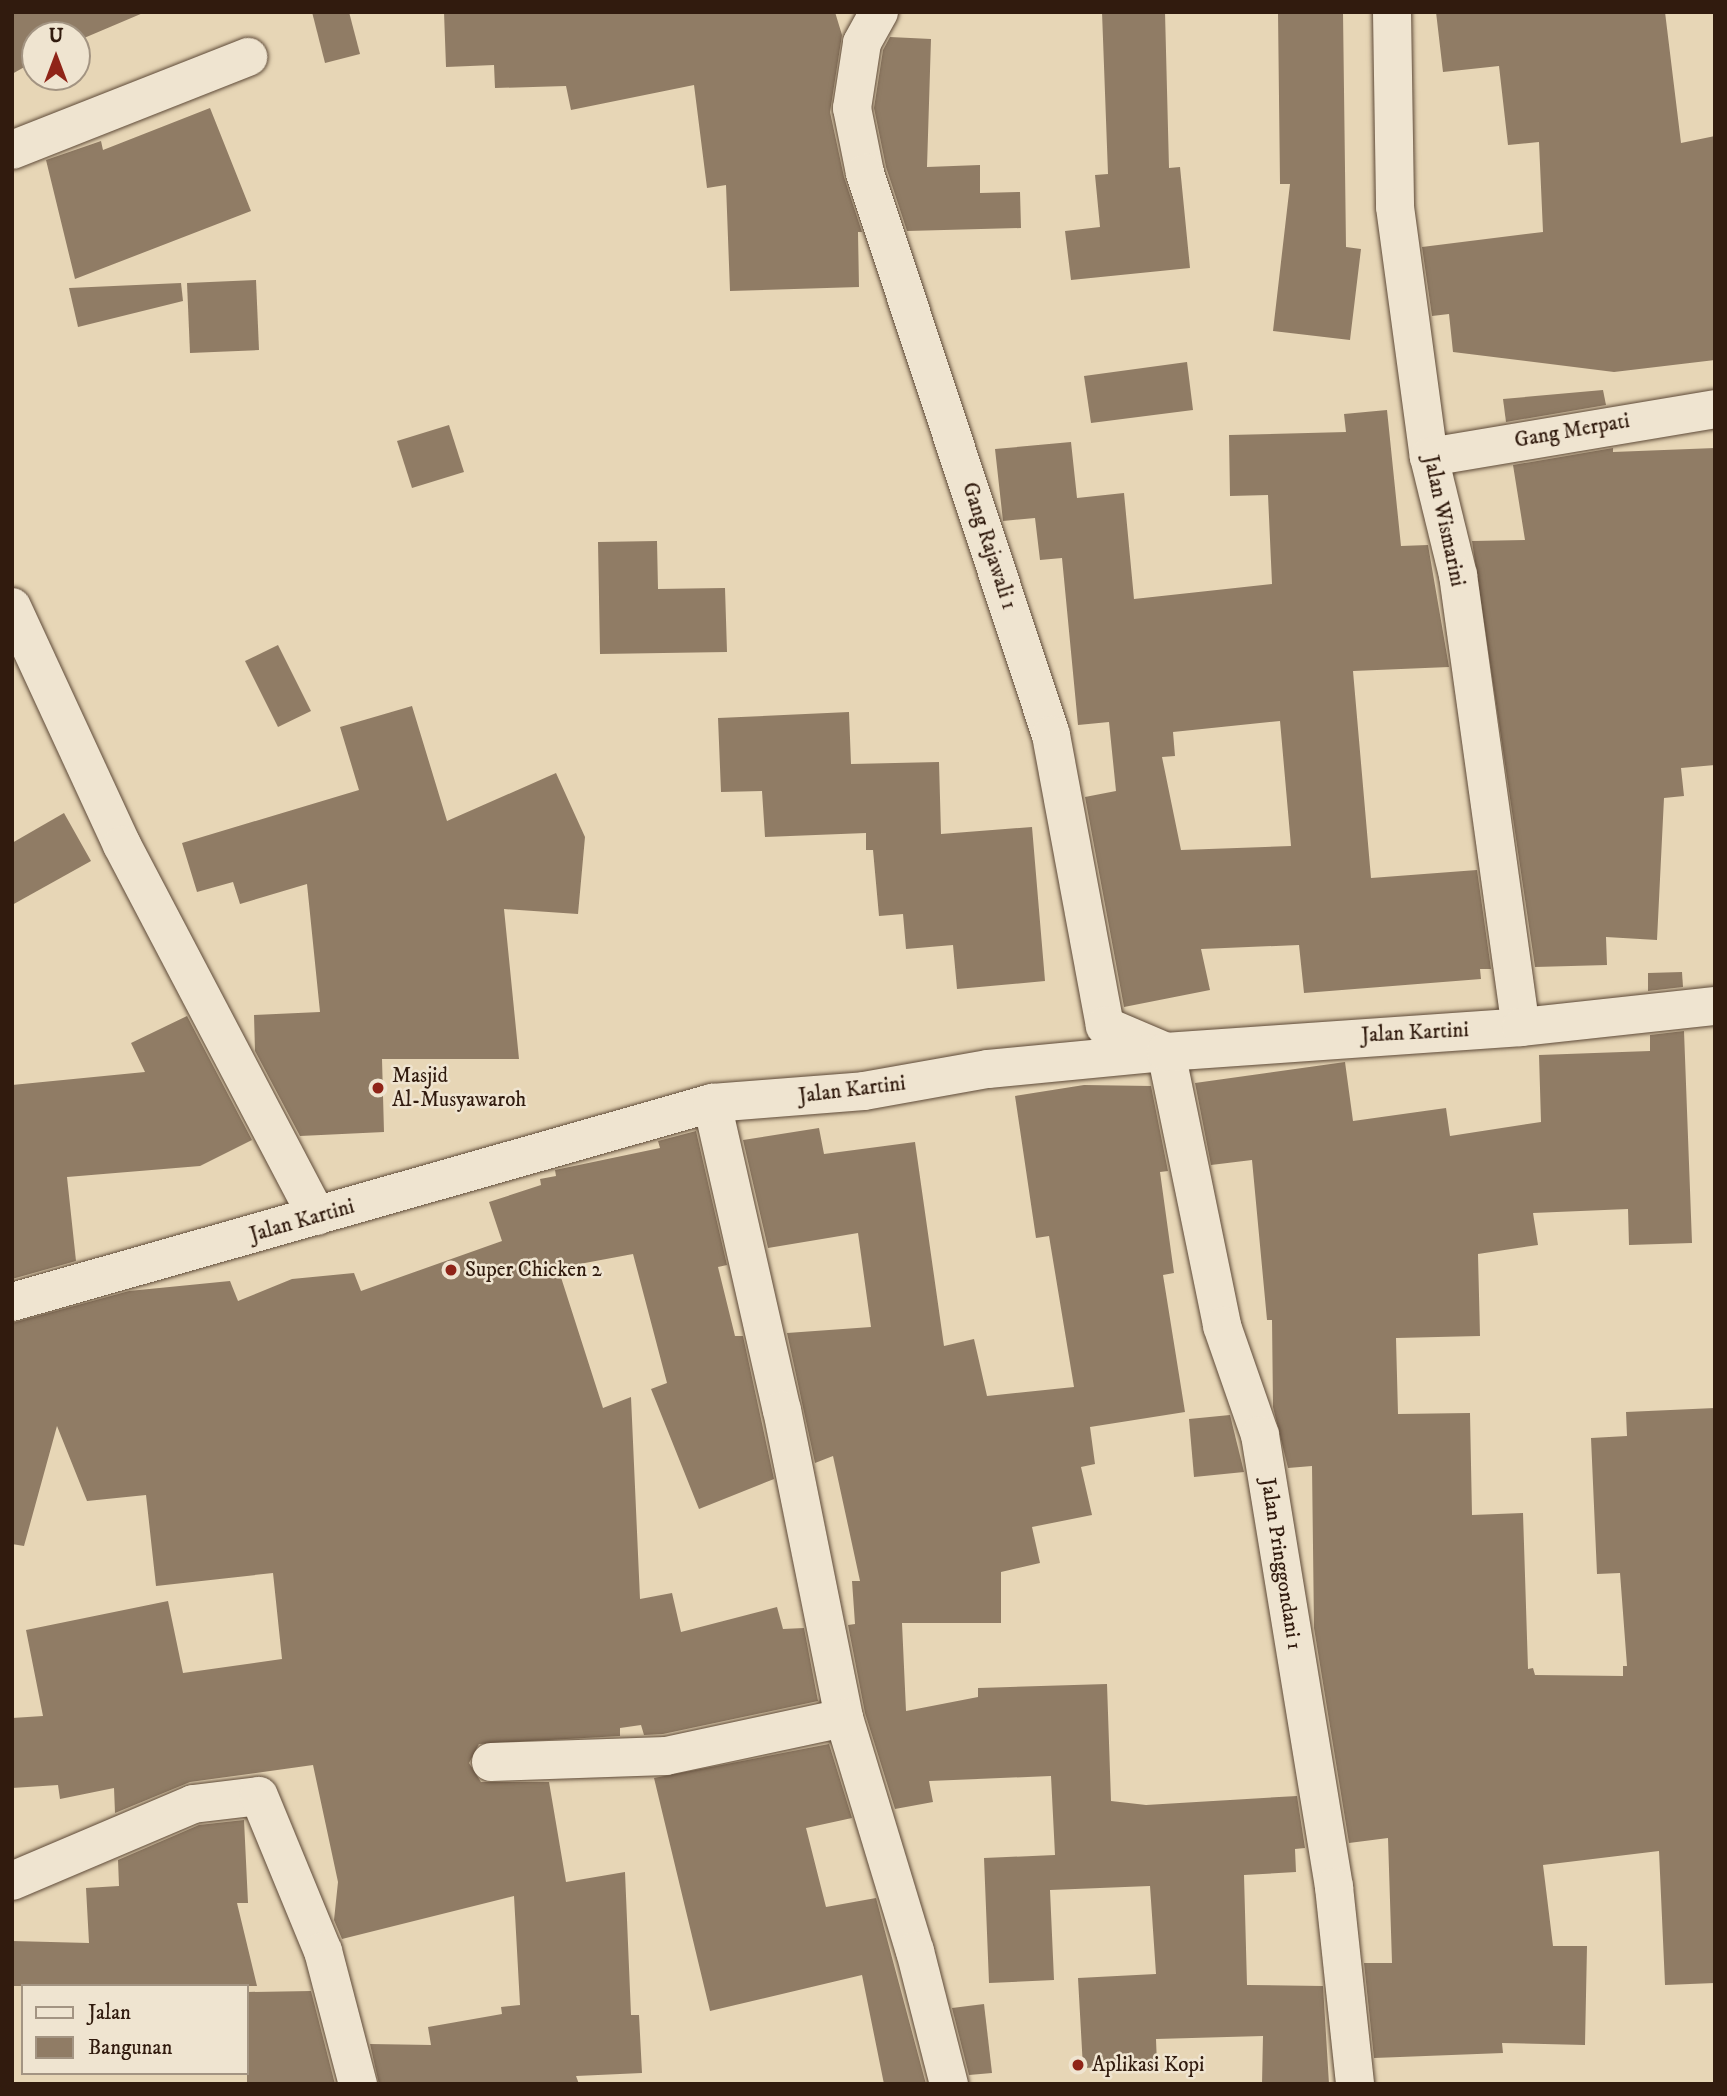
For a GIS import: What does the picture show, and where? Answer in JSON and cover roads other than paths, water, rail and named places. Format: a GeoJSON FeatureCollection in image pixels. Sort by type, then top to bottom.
{"type":"FeatureCollection","features":[{"type":"Feature","properties":{"kind":"street","name":"Gang Rajawali 1"},"geometry":{"type":"LineString","coordinates":[[879,12],[863,43],[852,108],[865,173],[1051,735],[1105,1026],[1166,1052]]}},
{"type":"Feature","properties":{"kind":"street","name":"Jalan Wismarini"},"geometry":{"type":"LineString","coordinates":[[1392,12],[1395,207],[1429,457],[1458,575],[1521,1027]]}},
{"type":"Feature","properties":{"kind":"street"},"geometry":{"type":"LineString","coordinates":[[12,150],[248,57]]}},
{"type":"Feature","properties":{"kind":"street","name":"Gang Merpati"},"geometry":{"type":"LineString","coordinates":[[1429,457],[1715,409]]}},
{"type":"Feature","properties":{"kind":"street"},"geometry":{"type":"LineString","coordinates":[[12,607],[122,845],[317,1216]]}},
{"type":"Feature","properties":{"kind":"street","name":"Jalan Kartini"},"geometry":{"type":"LineString","coordinates":[[12,1302],[712,1103],[864,1091],[988,1069],[1166,1052],[1521,1027],[1715,1006]]}},
{"type":"Feature","properties":{"kind":"street","name":"Jalan Pringgondani 1"},"geometry":{"type":"LineString","coordinates":[[1166,1052],[1222,1326],[1260,1435],[1335,1887],[1355,2084]]}},
{"type":"Feature","properties":{"kind":"street"},"geometry":{"type":"LineString","coordinates":[[712,1103],[782,1410],[844,1718],[915,1951],[949,2084]]}},
{"type":"Feature","properties":{"kind":"street"},"geometry":{"type":"LineString","coordinates":[[491,1762],[666,1756],[844,1718]]}},
{"type":"Feature","properties":{"kind":"street"},"geometry":{"type":"LineString","coordinates":[[12,1881],[193,1804],[259,1796],[323,1951],[358,2084]]}},
{"type":"Feature","properties":{"kind":"place","name":"Masjid Al-Musyawaroh"},"geometry":{"type":"Point","coordinates":[378,1088]}},
{"type":"Feature","properties":{"kind":"place","name":"Super Chicken 2"},"geometry":{"type":"Point","coordinates":[451,1270]}},
{"type":"Feature","properties":{"kind":"place","name":"Aplikasi Kopi"},"geometry":{"type":"Point","coordinates":[1078,2065]}}]}
